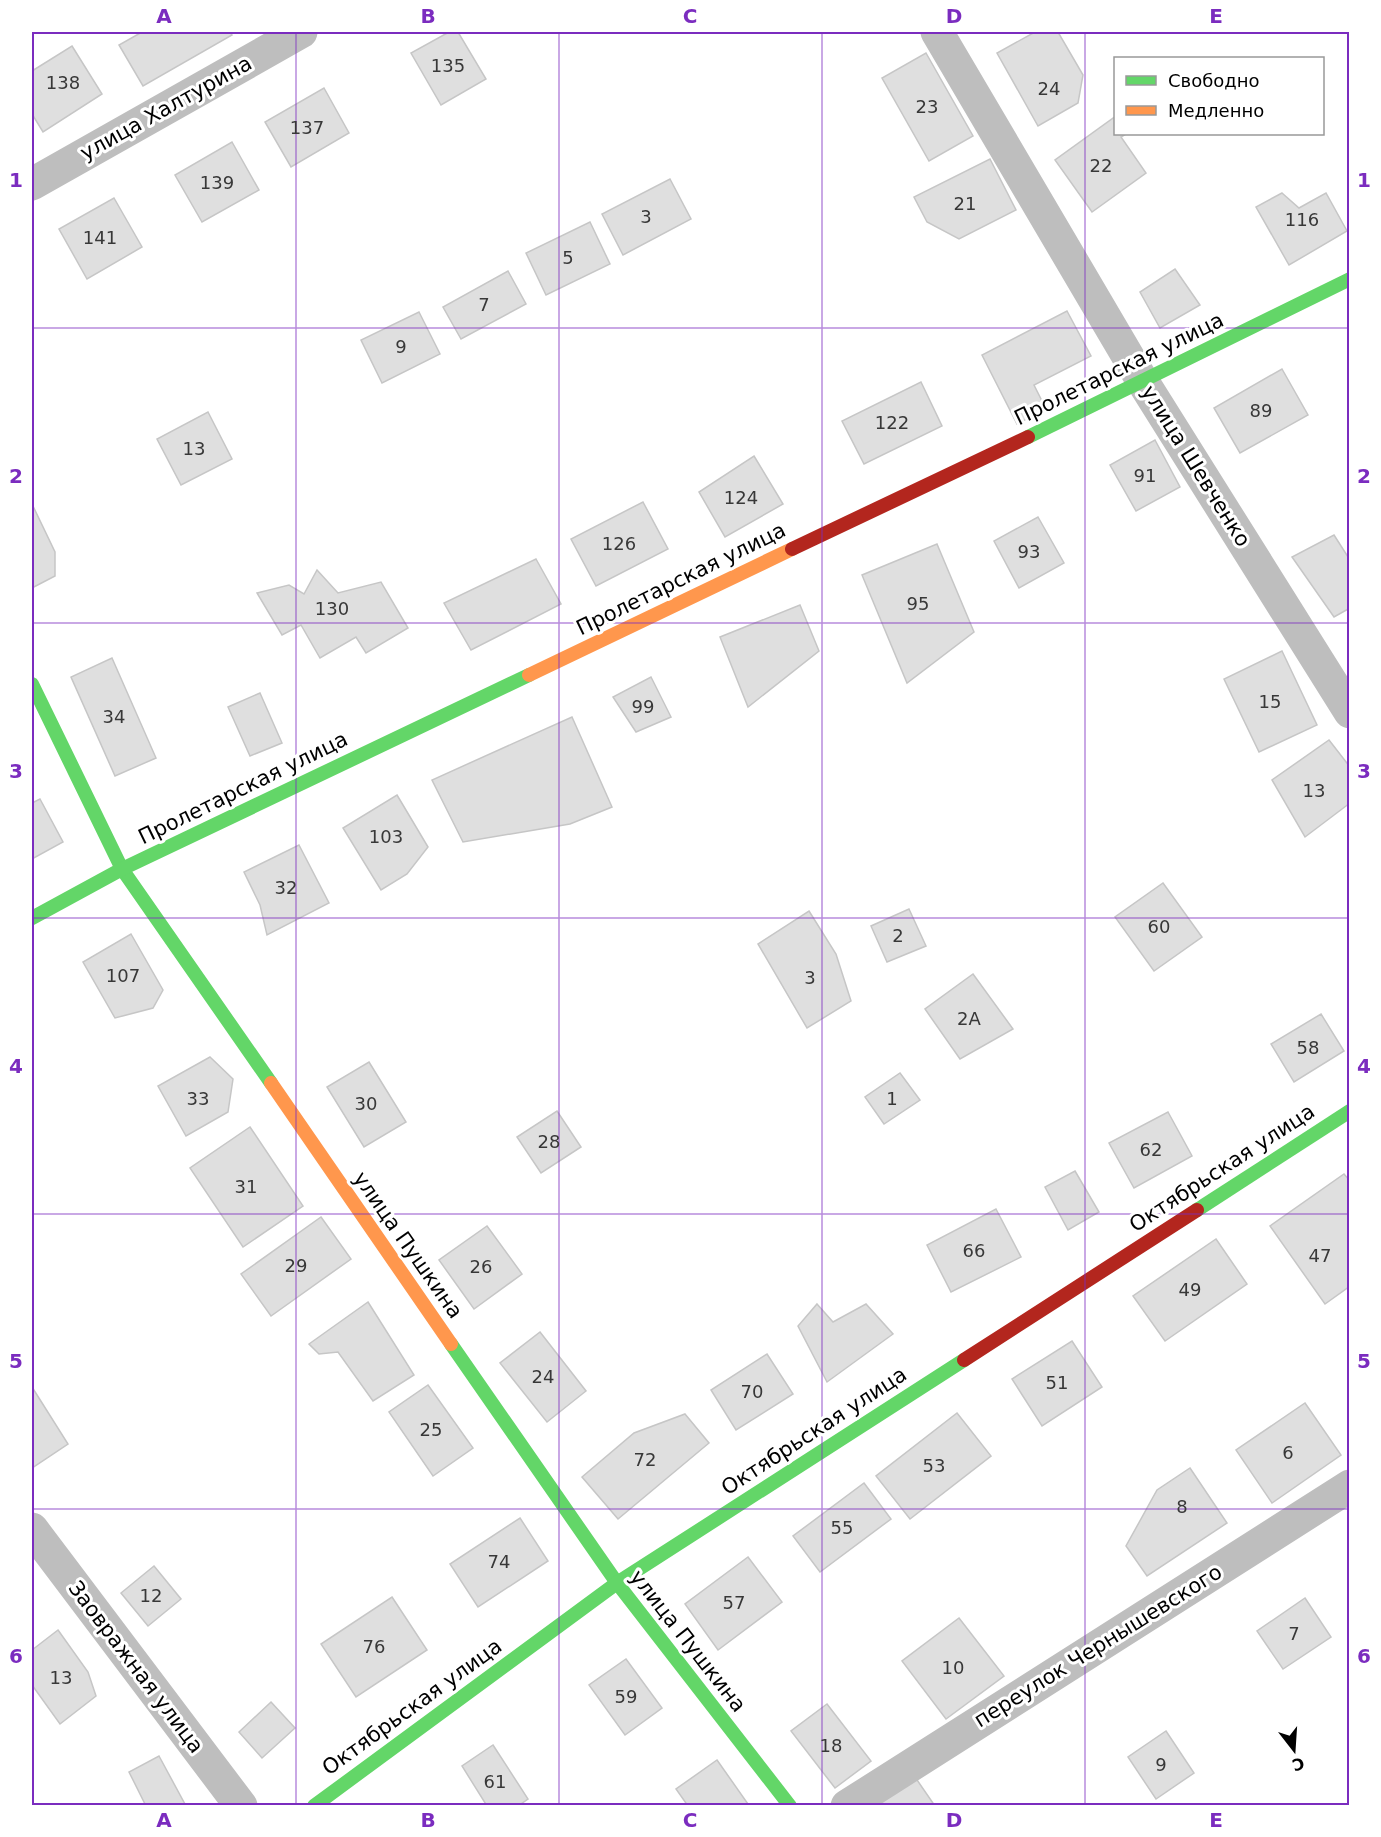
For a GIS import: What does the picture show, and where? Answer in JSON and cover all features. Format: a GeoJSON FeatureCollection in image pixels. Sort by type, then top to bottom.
{"type":"FeatureCollection","features":[{"type":"Feature","properties":{"kind":"street","name":"улица Халтурина"},"geometry":{"type":"LineString","coordinates":[[32,184],[301,32]]}},
{"type":"Feature","properties":{"kind":"street","name":"улица Шевченко"},"geometry":{"type":"LineString","coordinates":[[937,32],[1143,382],[1350,712]]}},
{"type":"Feature","properties":{"kind":"street","name":"Пролетарская улица"},"geometry":{"type":"LineString","coordinates":[[32,918],[122,869],[1143,382],[1350,279]]}},
{"type":"Feature","properties":{"kind":"street","name":"улица Пушкина"},"geometry":{"type":"LineString","coordinates":[[32,684],[122,869],[616,1583],[790,1806]]}},
{"type":"Feature","properties":{"kind":"street","name":"Октябрьская улица"},"geometry":{"type":"LineString","coordinates":[[314,1806],[616,1583],[1350,1111]]}},
{"type":"Feature","properties":{"kind":"street","name":"переулок Чернышевского"},"geometry":{"type":"LineString","coordinates":[[847,1806],[1350,1486]]}},
{"type":"Feature","properties":{"kind":"street","name":"Заовражная улица"},"geometry":{"type":"LineString","coordinates":[[32,1529],[241,1806]]}},
{"type":"Feature","properties":{"kind":"building"},"geometry":{"type":"Polygon","coordinates":[[[142,32],[230,32],[232,35],[143,86],[119,45],[142,32]]]}},
{"type":"Feature","properties":{"kind":"building"},"geometry":{"type":"Polygon","coordinates":[[[449,32],[458,32],[486,79],[441,105],[411,53],[449,32]]]}},
{"type":"Feature","properties":{"kind":"building"},"geometry":{"type":"Polygon","coordinates":[[[1035,32],[1058,32],[1083,75],[1078,103],[1038,126],[997,53],[1035,32]]]}},
{"type":"Feature","properties":{"kind":"building"},"geometry":{"type":"Polygon","coordinates":[[[72,46],[102,94],[43,132],[32,114],[32,71],[72,46]]]}},
{"type":"Feature","properties":{"kind":"building"},"geometry":{"type":"Polygon","coordinates":[[[926,53],[973,136],[929,161],[882,78],[926,53]]]}},
{"type":"Feature","properties":{"kind":"building"},"geometry":{"type":"Polygon","coordinates":[[[324,88],[349,133],[291,167],[265,122],[324,88]]]}},
{"type":"Feature","properties":{"kind":"building"},"geometry":{"type":"Polygon","coordinates":[[[1114,117],[1114,135],[1124,135],[1121,137],[1146,173],[1092,212],[1055,160],[1114,117]]]}},
{"type":"Feature","properties":{"kind":"building"},"geometry":{"type":"Polygon","coordinates":[[[232,142],[259,190],[202,222],[175,175],[232,142]]]}},
{"type":"Feature","properties":{"kind":"building"},"geometry":{"type":"Polygon","coordinates":[[[990,159],[1016,210],[959,239],[927,222],[914,197],[990,159]]]}},
{"type":"Feature","properties":{"kind":"building"},"geometry":{"type":"Polygon","coordinates":[[[670,179],[691,219],[623,255],[602,214],[670,179]]]}},
{"type":"Feature","properties":{"kind":"building"},"geometry":{"type":"Polygon","coordinates":[[[1282,193],[1299,208],[1326,193],[1347,231],[1289,265],[1256,207],[1282,193]]]}},
{"type":"Feature","properties":{"kind":"building"},"geometry":{"type":"Polygon","coordinates":[[[114,198],[142,247],[87,279],[59,229],[114,198]]]}},
{"type":"Feature","properties":{"kind":"building"},"geometry":{"type":"Polygon","coordinates":[[[590,222],[610,264],[546,295],[526,253],[590,222]]]}},
{"type":"Feature","properties":{"kind":"building"},"geometry":{"type":"Polygon","coordinates":[[[1175,269],[1200,305],[1160,328],[1140,292],[1175,269]]]}},
{"type":"Feature","properties":{"kind":"building"},"geometry":{"type":"Polygon","coordinates":[[[508,271],[526,304],[461,339],[443,307],[508,271]]]}},
{"type":"Feature","properties":{"kind":"building"},"geometry":{"type":"Polygon","coordinates":[[[1067,311],[1091,356],[1034,385],[1046,409],[1017,424],[982,355],[1067,311]]]}},
{"type":"Feature","properties":{"kind":"building"},"geometry":{"type":"Polygon","coordinates":[[[419,312],[440,354],[382,383],[361,340],[419,312]]]}},
{"type":"Feature","properties":{"kind":"building"},"geometry":{"type":"Polygon","coordinates":[[[1282,369],[1308,415],[1240,453],[1214,408],[1282,369]]]}},
{"type":"Feature","properties":{"kind":"building"},"geometry":{"type":"Polygon","coordinates":[[[921,382],[942,426],[864,464],[842,421],[921,382]]]}},
{"type":"Feature","properties":{"kind":"building"},"geometry":{"type":"Polygon","coordinates":[[[208,412],[232,459],[181,485],[157,439],[208,412]]]}},
{"type":"Feature","properties":{"kind":"building"},"geometry":{"type":"Polygon","coordinates":[[[1155,440],[1180,487],[1136,511],[1110,465],[1155,440]]]}},
{"type":"Feature","properties":{"kind":"building"},"geometry":{"type":"Polygon","coordinates":[[[754,456],[783,504],[725,537],[699,492],[754,456]]]}},
{"type":"Feature","properties":{"kind":"building"},"geometry":{"type":"Polygon","coordinates":[[[643,502],[668,549],[596,586],[571,539],[643,502]]]}},
{"type":"Feature","properties":{"kind":"building"},"geometry":{"type":"Polygon","coordinates":[[[32,504],[55,552],[55,576],[32,588],[32,504]]]}},
{"type":"Feature","properties":{"kind":"building"},"geometry":{"type":"Polygon","coordinates":[[[1038,517],[1064,563],[1019,588],[994,541],[1038,517]]]}},
{"type":"Feature","properties":{"kind":"building"},"geometry":{"type":"Polygon","coordinates":[[[1334,535],[1350,560],[1350,608],[1334,617],[1292,557],[1334,535]]]}},
{"type":"Feature","properties":{"kind":"building"},"geometry":{"type":"Polygon","coordinates":[[[937,544],[974,632],[907,683],[862,575],[937,544]]]}},
{"type":"Feature","properties":{"kind":"building"},"geometry":{"type":"Polygon","coordinates":[[[536,559],[561,604],[471,650],[444,603],[536,559]]]}},
{"type":"Feature","properties":{"kind":"building"},"geometry":{"type":"Polygon","coordinates":[[[317,570],[338,593],[381,582],[408,628],[366,653],[356,637],[320,658],[301,625],[282,635],[257,593],[289,585],[304,594],[317,570]]]}},
{"type":"Feature","properties":{"kind":"building"},"geometry":{"type":"Polygon","coordinates":[[[800,605],[819,651],[748,707],[720,637],[800,605]]]}},
{"type":"Feature","properties":{"kind":"building"},"geometry":{"type":"Polygon","coordinates":[[[1282,651],[1317,725],[1259,752],[1224,679],[1282,651]]]}},
{"type":"Feature","properties":{"kind":"building"},"geometry":{"type":"Polygon","coordinates":[[[112,658],[156,758],[115,776],[71,677],[112,658]]]}},
{"type":"Feature","properties":{"kind":"building"},"geometry":{"type":"Polygon","coordinates":[[[651,677],[671,717],[636,732],[613,697],[651,677]]]}},
{"type":"Feature","properties":{"kind":"building"},"geometry":{"type":"Polygon","coordinates":[[[260,693],[282,743],[250,756],[228,707],[260,693]]]}},
{"type":"Feature","properties":{"kind":"building"},"geometry":{"type":"Polygon","coordinates":[[[572,717],[612,807],[570,824],[463,842],[432,780],[572,717]]]}},
{"type":"Feature","properties":{"kind":"building"},"geometry":{"type":"Polygon","coordinates":[[[1329,740],[1350,767],[1350,803],[1305,837],[1272,780],[1329,740]]]}},
{"type":"Feature","properties":{"kind":"building"},"geometry":{"type":"Polygon","coordinates":[[[397,795],[428,847],[407,874],[381,890],[343,828],[397,795]]]}},
{"type":"Feature","properties":{"kind":"building"},"geometry":{"type":"Polygon","coordinates":[[[40,799],[63,842],[32,859],[32,803],[40,799]]]}},
{"type":"Feature","properties":{"kind":"building"},"geometry":{"type":"Polygon","coordinates":[[[299,845],[329,903],[267,935],[260,905],[244,872],[299,845]]]}},
{"type":"Feature","properties":{"kind":"building"},"geometry":{"type":"Polygon","coordinates":[[[1163,883],[1202,937],[1154,971],[1115,917],[1163,883]]]}},
{"type":"Feature","properties":{"kind":"building"},"geometry":{"type":"Polygon","coordinates":[[[909,909],[926,946],[887,962],[871,926],[909,909]]]}},
{"type":"Feature","properties":{"kind":"building"},"geometry":{"type":"Polygon","coordinates":[[[809,911],[836,954],[851,1001],[807,1028],[758,944],[809,911]]]}},
{"type":"Feature","properties":{"kind":"building"},"geometry":{"type":"Polygon","coordinates":[[[131,934],[163,990],[153,1008],[115,1018],[83,962],[131,934]]]}},
{"type":"Feature","properties":{"kind":"building"},"geometry":{"type":"Polygon","coordinates":[[[973,974],[1013,1029],[960,1059],[925,1009],[973,974]]]}},
{"type":"Feature","properties":{"kind":"building"},"geometry":{"type":"Polygon","coordinates":[[[1321,1014],[1344,1051],[1294,1082],[1271,1044],[1321,1014]]]}},
{"type":"Feature","properties":{"kind":"building"},"geometry":{"type":"Polygon","coordinates":[[[210,1057],[233,1079],[228,1112],[186,1136],[158,1086],[210,1057]]]}},
{"type":"Feature","properties":{"kind":"building"},"geometry":{"type":"Polygon","coordinates":[[[369,1062],[406,1122],[364,1147],[327,1087],[369,1062]]]}},
{"type":"Feature","properties":{"kind":"building"},"geometry":{"type":"Polygon","coordinates":[[[900,1073],[920,1100],[884,1124],[865,1097],[900,1073]]]}},
{"type":"Feature","properties":{"kind":"building"},"geometry":{"type":"Polygon","coordinates":[[[557,1111],[581,1147],[541,1173],[517,1137],[557,1111]]]}},
{"type":"Feature","properties":{"kind":"building"},"geometry":{"type":"Polygon","coordinates":[[[1168,1112],[1192,1156],[1134,1188],[1109,1143],[1168,1112]]]}},
{"type":"Feature","properties":{"kind":"building"},"geometry":{"type":"Polygon","coordinates":[[[250,1127],[303,1206],[243,1247],[190,1168],[250,1127]]]}},
{"type":"Feature","properties":{"kind":"building"},"geometry":{"type":"Polygon","coordinates":[[[1075,1171],[1099,1212],[1068,1230],[1045,1187],[1075,1171]]]}},
{"type":"Feature","properties":{"kind":"building"},"geometry":{"type":"Polygon","coordinates":[[[1344,1174],[1350,1181],[1350,1286],[1325,1304],[1270,1226],[1344,1174]]]}},
{"type":"Feature","properties":{"kind":"building"},"geometry":{"type":"Polygon","coordinates":[[[996,1209],[1021,1257],[951,1292],[927,1245],[996,1209]]]}},
{"type":"Feature","properties":{"kind":"building"},"geometry":{"type":"Polygon","coordinates":[[[321,1217],[351,1259],[271,1316],[241,1274],[321,1217]]]}},
{"type":"Feature","properties":{"kind":"building"},"geometry":{"type":"Polygon","coordinates":[[[487,1226],[522,1274],[474,1309],[439,1260],[487,1226]]]}},
{"type":"Feature","properties":{"kind":"building"},"geometry":{"type":"Polygon","coordinates":[[[1216,1239],[1247,1284],[1165,1341],[1133,1296],[1216,1239]]]}},
{"type":"Feature","properties":{"kind":"building"},"geometry":{"type":"Polygon","coordinates":[[[368,1302],[414,1375],[373,1401],[338,1352],[319,1354],[309,1344],[368,1302]]]}},
{"type":"Feature","properties":{"kind":"building"},"geometry":{"type":"Polygon","coordinates":[[[817,1304],[833,1322],[866,1304],[893,1334],[827,1382],[798,1326],[817,1304]]]}},
{"type":"Feature","properties":{"kind":"building"},"geometry":{"type":"Polygon","coordinates":[[[540,1332],[586,1391],[547,1422],[500,1363],[540,1332]]]}},
{"type":"Feature","properties":{"kind":"building"},"geometry":{"type":"Polygon","coordinates":[[[1072,1341],[1102,1387],[1042,1426],[1012,1379],[1072,1341]]]}},
{"type":"Feature","properties":{"kind":"building"},"geometry":{"type":"Polygon","coordinates":[[[767,1354],[793,1394],[736,1430],[711,1390],[767,1354]]]}},
{"type":"Feature","properties":{"kind":"building"},"geometry":{"type":"Polygon","coordinates":[[[428,1385],[473,1448],[433,1476],[389,1412],[428,1385]]]}},
{"type":"Feature","properties":{"kind":"building"},"geometry":{"type":"Polygon","coordinates":[[[32,1387],[68,1444],[32,1468],[32,1387]]]}},
{"type":"Feature","properties":{"kind":"building"},"geometry":{"type":"Polygon","coordinates":[[[1305,1403],[1341,1455],[1272,1503],[1236,1450],[1305,1403]]]}},
{"type":"Feature","properties":{"kind":"building"},"geometry":{"type":"Polygon","coordinates":[[[957,1413],[991,1456],[910,1519],[876,1476],[957,1413]]]}},
{"type":"Feature","properties":{"kind":"building"},"geometry":{"type":"Polygon","coordinates":[[[685,1414],[709,1443],[618,1519],[582,1477],[634,1433],[685,1414]]]}},
{"type":"Feature","properties":{"kind":"building"},"geometry":{"type":"Polygon","coordinates":[[[1190,1468],[1227,1523],[1147,1576],[1126,1546],[1157,1490],[1190,1468]]]}},
{"type":"Feature","properties":{"kind":"building"},"geometry":{"type":"Polygon","coordinates":[[[864,1483],[891,1519],[820,1572],[793,1536],[864,1483]]]}},
{"type":"Feature","properties":{"kind":"building"},"geometry":{"type":"Polygon","coordinates":[[[520,1518],[548,1561],[478,1607],[450,1564],[520,1518]]]}},
{"type":"Feature","properties":{"kind":"building"},"geometry":{"type":"Polygon","coordinates":[[[748,1557],[782,1602],[718,1650],[685,1604],[748,1557]]]}},
{"type":"Feature","properties":{"kind":"building"},"geometry":{"type":"Polygon","coordinates":[[[154,1566],[181,1599],[148,1626],[121,1593],[154,1566]]]}},
{"type":"Feature","properties":{"kind":"building"},"geometry":{"type":"Polygon","coordinates":[[[392,1597],[427,1650],[356,1697],[321,1644],[392,1597]]]}},
{"type":"Feature","properties":{"kind":"building"},"geometry":{"type":"Polygon","coordinates":[[[1305,1598],[1331,1637],[1283,1669],[1257,1631],[1305,1598]]]}},
{"type":"Feature","properties":{"kind":"building"},"geometry":{"type":"Polygon","coordinates":[[[959,1618],[1004,1676],[946,1719],[902,1661],[959,1618]]]}},
{"type":"Feature","properties":{"kind":"building"},"geometry":{"type":"Polygon","coordinates":[[[58,1630],[88,1672],[96,1696],[60,1724],[32,1685],[32,1650],[58,1630]]]}},
{"type":"Feature","properties":{"kind":"building"},"geometry":{"type":"Polygon","coordinates":[[[626,1659],[662,1708],[625,1735],[589,1685],[626,1659]]]}},
{"type":"Feature","properties":{"kind":"building"},"geometry":{"type":"Polygon","coordinates":[[[271,1702],[295,1728],[262,1758],[239,1732],[271,1702]]]}},
{"type":"Feature","properties":{"kind":"building"},"geometry":{"type":"Polygon","coordinates":[[[827,1704],[871,1761],[835,1788],[791,1731],[827,1704]]]}},
{"type":"Feature","properties":{"kind":"building"},"geometry":{"type":"Polygon","coordinates":[[[1166,1731],[1194,1773],[1156,1799],[1128,1757],[1166,1731]]]}},
{"type":"Feature","properties":{"kind":"building"},"geometry":{"type":"Polygon","coordinates":[[[493,1745],[528,1799],[518,1806],[487,1806],[462,1766],[493,1745]]]}},
{"type":"Feature","properties":{"kind":"building"},"geometry":{"type":"Polygon","coordinates":[[[159,1756],[186,1806],[146,1806],[129,1772],[159,1756]]]}},
{"type":"Feature","properties":{"kind":"building"},"geometry":{"type":"Polygon","coordinates":[[[717,1760],[748,1804],[688,1806],[676,1789],[717,1760]]]}},
{"type":"Feature","properties":{"kind":"building"},"geometry":{"type":"Polygon","coordinates":[[[915,1777],[935,1806],[874,1806],[915,1777]]]}},
{"type":"Feature","properties":{"kind":"traffic: fast"},"geometry":{"type":"LineString","coordinates":[[1028,437],[1350,279]]}},
{"type":"Feature","properties":{"kind":"traffic: fast"},"geometry":{"type":"LineString","coordinates":[[32,918],[122,869],[529,675]]}},
{"type":"Feature","properties":{"kind":"traffic: fast"},"geometry":{"type":"LineString","coordinates":[[32,684],[122,869],[271,1083]]}},
{"type":"Feature","properties":{"kind":"traffic: fast"},"geometry":{"type":"LineString","coordinates":[[1197,1210],[1350,1111]]}},
{"type":"Feature","properties":{"kind":"traffic: fast"},"geometry":{"type":"LineString","coordinates":[[451,1344],[617,1583],[790,1806]]}},
{"type":"Feature","properties":{"kind":"traffic: fast"},"geometry":{"type":"LineString","coordinates":[[314,1806],[617,1583],[964,1360]]}},
{"type":"Feature","properties":{"kind":"traffic: slow"},"geometry":{"type":"LineString","coordinates":[[529,675],[792,549]]}},
{"type":"Feature","properties":{"kind":"traffic: slow"},"geometry":{"type":"LineString","coordinates":[[271,1083],[451,1344]]}},
{"type":"Feature","properties":{"kind":"traffic: jam"},"geometry":{"type":"LineString","coordinates":[[792,549],[1028,437]]}},
{"type":"Feature","properties":{"kind":"traffic: jam"},"geometry":{"type":"LineString","coordinates":[[964,1360],[1197,1210]]}}]}
